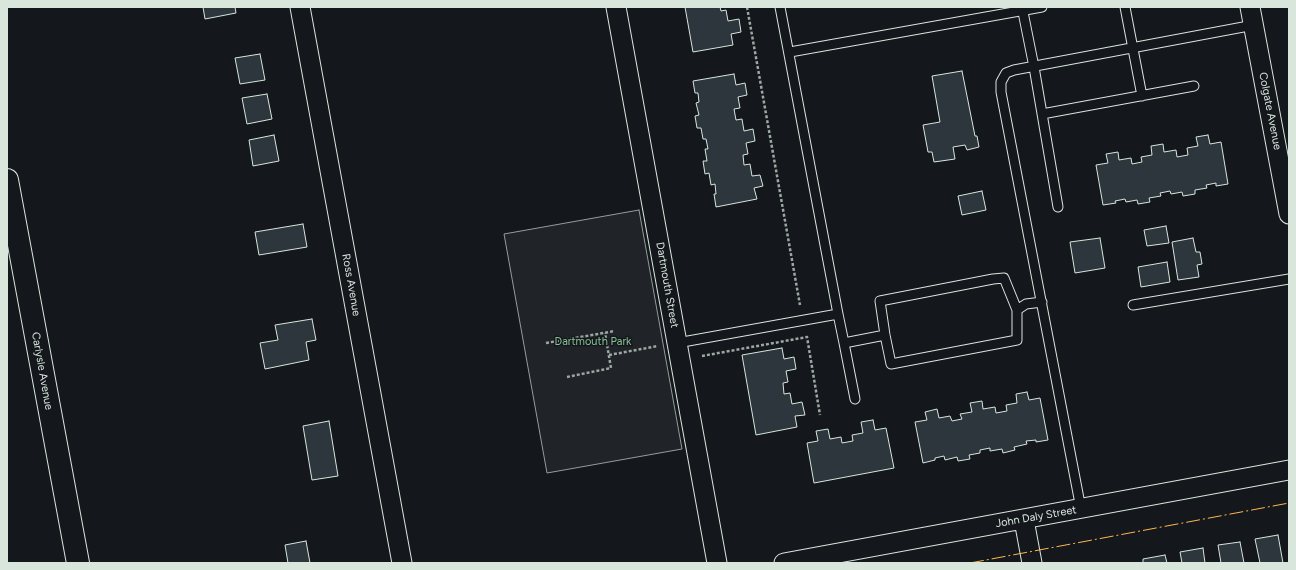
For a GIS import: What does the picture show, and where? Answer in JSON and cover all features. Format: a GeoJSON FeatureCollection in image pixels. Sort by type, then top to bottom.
{"type":"FeatureCollection","features":[{"type":"Feature","properties":{"kind":"street","name":"Ross Avenue"},"geometry":{"type":"LineString","coordinates":[[300,7],[402,563]]}},
{"type":"Feature","properties":{"kind":"street","name":"Dartmouth Street"},"geometry":{"type":"LineString","coordinates":[[616,7],[717,563]]}},
{"type":"Feature","properties":{"kind":"street","name":"Colgate Avenue"},"geometry":{"type":"LineString","coordinates":[[1252,16],[1289,214]]}},
{"type":"Feature","properties":{"kind":"street","name":"Carlysle Avenue"},"geometry":{"type":"LineString","coordinates":[[7,180],[78,563]]}},
{"type":"Feature","properties":{"kind":"street","name":"John Daly Street"},"geometry":{"type":"LineString","coordinates":[[784,563],[1289,470]]}},
{"type":"Feature","properties":{"kind":"street"},"geometry":{"type":"LineString","coordinates":[[1024,520],[1032,563]]}},
{"type":"Feature","properties":{"kind":"lane"},"geometry":{"type":"LineString","coordinates":[[780,7],[790,52],[855,399]]}},
{"type":"Feature","properties":{"kind":"lane"},"geometry":{"type":"LineString","coordinates":[[790,52],[1022,9],[1042,7]]}},
{"type":"Feature","properties":{"kind":"lane"},"geometry":{"type":"LineString","coordinates":[[1124,7],[1142,96]]}},
{"type":"Feature","properties":{"kind":"lane"},"geometry":{"type":"LineString","coordinates":[[1022,9],[1034,67],[1058,207]]}},
{"type":"Feature","properties":{"kind":"lane"},"geometry":{"type":"LineString","coordinates":[[1081,509],[1001,92],[1001,82],[1006,73],[1133,48],[1252,16]]}},
{"type":"Feature","properties":{"kind":"lane"},"geometry":{"type":"LineString","coordinates":[[1042,114],[1194,86]]}},
{"type":"Feature","properties":{"kind":"lane"},"geometry":{"type":"LineString","coordinates":[[1004,278],[1017,310],[1017,340],[891,364],[880,301],[1004,278]]}},
{"type":"Feature","properties":{"kind":"lane"},"geometry":{"type":"LineString","coordinates":[[1133,305],[1289,279]]}},
{"type":"Feature","properties":{"kind":"lane"},"geometry":{"type":"LineString","coordinates":[[1017,310],[1026,304],[1042,302]]}},
{"type":"Feature","properties":{"kind":"lane"},"geometry":{"type":"LineString","coordinates":[[677,343],[838,314]]}},
{"type":"Feature","properties":{"kind":"lane"},"geometry":{"type":"LineString","coordinates":[[844,343],[885,335]]}},
{"type":"Feature","properties":{"kind":"path"},"geometry":{"type":"LineString","coordinates":[[746,7],[801,310]]}},
{"type":"Feature","properties":{"kind":"path"},"geometry":{"type":"LineString","coordinates":[[546,343],[615,331]]}},
{"type":"Feature","properties":{"kind":"path"},"geometry":{"type":"LineString","coordinates":[[567,377],[611,368],[605,333]]}},
{"type":"Feature","properties":{"kind":"path"},"geometry":{"type":"LineString","coordinates":[[702,356],[807,337],[820,415]]}},
{"type":"Feature","properties":{"kind":"path"},"geometry":{"type":"LineString","coordinates":[[609,355],[677,343]]}},
{"type":"Feature","properties":{"kind":"green space","name":"Dartmouth Park"},"geometry":{"type":"Polygon","coordinates":[[[639,210],[682,449],[547,473],[504,234],[639,210]]]}},
{"type":"Feature","properties":{"kind":"building"},"geometry":{"type":"Polygon","coordinates":[[[203,7],[235,7],[236,13],[205,19],[203,7]]]}},
{"type":"Feature","properties":{"kind":"building"},"geometry":{"type":"Polygon","coordinates":[[[685,7],[720,7],[721,11],[726,10],[728,21],[739,19],[741,32],[731,34],[733,45],[693,52],[685,7]]]}},
{"type":"Feature","properties":{"kind":"building"},"geometry":{"type":"Polygon","coordinates":[[[260,54],[265,80],[240,84],[235,58],[260,54]]]}},
{"type":"Feature","properties":{"kind":"building"},"geometry":{"type":"Polygon","coordinates":[[[962,71],[975,136],[977,136],[979,147],[967,150],[965,145],[953,147],[955,159],[934,162],[932,152],[928,152],[923,125],[940,122],[932,76],[962,71]]]}},
{"type":"Feature","properties":{"kind":"building"},"geometry":{"type":"Polygon","coordinates":[[[734,74],[736,85],[745,83],[747,95],[738,97],[740,108],[734,109],[736,120],[742,119],[744,131],[753,129],[755,141],[746,143],[748,154],[743,155],[744,165],[750,164],[752,176],[760,175],[763,186],[754,188],[757,199],[716,207],[714,194],[716,194],[715,184],[711,185],[709,173],[705,174],[703,161],[707,161],[705,149],[708,149],[706,139],[703,139],[701,128],[697,128],[695,116],[699,115],[696,103],[699,102],[698,93],[695,93],[693,81],[734,74]]]}},
{"type":"Feature","properties":{"kind":"building"},"geometry":{"type":"Polygon","coordinates":[[[267,94],[272,119],[247,124],[242,98],[267,94]]]}},
{"type":"Feature","properties":{"kind":"building"},"geometry":{"type":"Polygon","coordinates":[[[274,135],[279,161],[253,166],[249,140],[274,135]]]}},
{"type":"Feature","properties":{"kind":"building"},"geometry":{"type":"Polygon","coordinates":[[[1208,135],[1210,144],[1221,142],[1228,184],[1216,186],[1216,183],[1206,185],[1207,188],[1195,190],[1195,194],[1183,196],[1182,192],[1171,194],[1170,191],[1160,193],[1161,196],[1149,198],[1150,202],[1138,204],[1137,200],[1126,202],[1125,199],[1115,201],[1116,203],[1103,205],[1096,165],[1108,163],[1106,154],[1118,152],[1119,160],[1131,158],[1132,164],[1142,162],[1141,157],[1152,155],[1151,146],[1163,144],[1164,152],[1176,150],[1177,157],[1188,155],[1187,148],[1198,146],[1196,137],[1208,135]]]}},
{"type":"Feature","properties":{"kind":"building"},"geometry":{"type":"Polygon","coordinates":[[[982,191],[986,210],[962,215],[958,196],[982,191]]]}},
{"type":"Feature","properties":{"kind":"building"},"geometry":{"type":"Polygon","coordinates":[[[303,224],[307,247],[259,255],[255,232],[303,224]]]}},
{"type":"Feature","properties":{"kind":"building"},"geometry":{"type":"Polygon","coordinates":[[[1166,226],[1169,243],[1147,246],[1144,230],[1166,226]]]}},
{"type":"Feature","properties":{"kind":"building"},"geometry":{"type":"Polygon","coordinates":[[[1100,238],[1105,268],[1075,273],[1070,242],[1100,238]]]}},
{"type":"Feature","properties":{"kind":"building"},"geometry":{"type":"Polygon","coordinates":[[[1193,238],[1196,252],[1200,252],[1202,264],[1197,265],[1199,277],[1178,280],[1172,242],[1193,238]]]}},
{"type":"Feature","properties":{"kind":"building"},"geometry":{"type":"Polygon","coordinates":[[[1167,262],[1170,282],[1141,287],[1138,267],[1167,262]]]}},
{"type":"Feature","properties":{"kind":"building"},"geometry":{"type":"Polygon","coordinates":[[[312,319],[316,340],[306,342],[309,360],[265,369],[260,343],[278,340],[275,325],[312,319]]]}},
{"type":"Feature","properties":{"kind":"building"},"geometry":{"type":"Polygon","coordinates":[[[782,348],[784,359],[794,357],[796,369],[786,371],[788,382],[783,383],[784,394],[790,393],[792,404],[802,402],[805,415],[795,416],[797,427],[756,435],[742,355],[782,348]]]}},
{"type":"Feature","properties":{"kind":"building"},"geometry":{"type":"Polygon","coordinates":[[[1027,392],[1029,400],[1040,398],[1048,440],[1036,442],[1036,440],[1026,441],[1027,444],[1014,447],[1015,450],[1003,453],[1002,449],[990,451],[990,448],[980,450],[980,453],[969,455],[970,459],[958,461],[957,457],[945,460],[944,456],[923,463],[915,422],[927,420],[925,412],[937,409],[939,418],[950,416],[952,421],[962,419],[960,414],[972,412],[970,403],[982,401],[983,409],[995,407],[996,413],[1007,411],[1006,405],[1017,403],[1016,394],[1027,392]]]}},
{"type":"Feature","properties":{"kind":"building"},"geometry":{"type":"Polygon","coordinates":[[[873,420],[875,430],[886,428],[894,468],[814,483],[807,443],[818,441],[816,431],[828,429],[830,439],[841,437],[842,443],[853,441],[852,435],[863,433],[861,422],[873,420]]]}},
{"type":"Feature","properties":{"kind":"building"},"geometry":{"type":"Polygon","coordinates":[[[329,421],[338,476],[312,480],[303,426],[329,421]]]}},
{"type":"Feature","properties":{"kind":"building"},"geometry":{"type":"Polygon","coordinates":[[[1278,535],[1283,563],[1260,563],[1255,539],[1278,535]]]}},
{"type":"Feature","properties":{"kind":"building"},"geometry":{"type":"Polygon","coordinates":[[[306,541],[310,563],[288,563],[285,545],[306,541]]]}},
{"type":"Feature","properties":{"kind":"building"},"geometry":{"type":"Polygon","coordinates":[[[1240,542],[1244,563],[1221,563],[1218,545],[1240,542]]]}},
{"type":"Feature","properties":{"kind":"building"},"geometry":{"type":"Polygon","coordinates":[[[1203,548],[1205,563],[1182,563],[1180,552],[1203,548]]]}},
{"type":"Feature","properties":{"kind":"building"},"geometry":{"type":"Polygon","coordinates":[[[1165,555],[1167,563],[1143,563],[1143,559],[1165,555]]]}},
{"type":"Feature","properties":{"kind":"power"},"geometry":{"type":"LineString","coordinates":[[970,563],[1289,503]]}}]}
